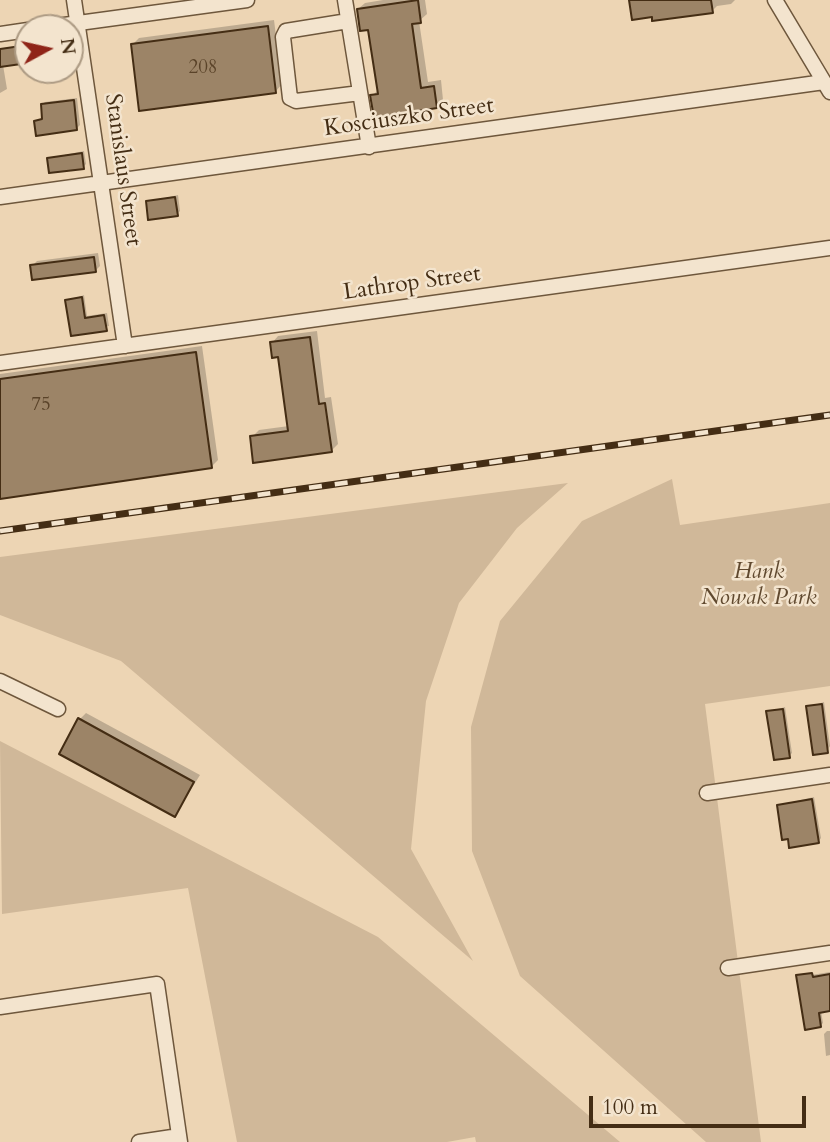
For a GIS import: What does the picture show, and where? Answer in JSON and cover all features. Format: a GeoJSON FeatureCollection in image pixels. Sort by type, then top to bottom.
{"type":"FeatureCollection","features":[{"type":"Feature","properties":{"kind":"street"},"geometry":{"type":"LineString","coordinates":[[84,22],[247,0]]}},
{"type":"Feature","properties":{"kind":"street"},"geometry":{"type":"LineString","coordinates":[[345,0],[369,147]]}},
{"type":"Feature","properties":{"kind":"street"},"geometry":{"type":"LineString","coordinates":[[775,0],[827,87]]}},
{"type":"Feature","properties":{"kind":"street"},"geometry":{"type":"LineString","coordinates":[[348,21],[286,30],[283,37],[290,98],[296,101],[360,93]]}},
{"type":"Feature","properties":{"kind":"street","name":"Stanislaus Street"},"geometry":{"type":"LineString","coordinates":[[84,65],[125,346]]}},
{"type":"Feature","properties":{"kind":"street","name":"Kosciuszko Street"},"geometry":{"type":"LineString","coordinates":[[0,197],[827,87]]}},
{"type":"Feature","properties":{"kind":"street","name":"Lathrop Street"},"geometry":{"type":"LineString","coordinates":[[0,363],[830,248]]}},
{"type":"Feature","properties":{"kind":"street"},"geometry":{"type":"LineString","coordinates":[[0,681],[58,709]]}},
{"type":"Feature","properties":{"kind":"street"},"geometry":{"type":"LineString","coordinates":[[707,793],[830,775]]}},
{"type":"Feature","properties":{"kind":"street"},"geometry":{"type":"LineString","coordinates":[[728,968],[830,953]]}},
{"type":"Feature","properties":{"kind":"street"},"geometry":{"type":"LineString","coordinates":[[0,1007],[157,984],[179,1139],[139,1142]]}},
{"type":"Feature","properties":{"kind":"green space","name":"Hank Nowak Park"},"geometry":{"type":"Polygon","coordinates":[[[672,479],[680,525],[830,503],[830,686],[705,704],[761,1142],[706,1142],[520,976],[472,851],[471,727],[500,621],[582,521],[672,479]]]}},
{"type":"Feature","properties":{"kind":"green space"},"geometry":{"type":"Polygon","coordinates":[[[568,483],[517,528],[459,603],[426,701],[411,849],[473,961],[121,661],[0,615],[0,557],[568,483]]]}},
{"type":"Feature","properties":{"kind":"green space"},"geometry":{"type":"Polygon","coordinates":[[[0,741],[378,937],[620,1142],[476,1142],[475,1137],[447,1142],[237,1142],[188,888],[2,914],[0,741]]]}},
{"type":"Feature","properties":{"kind":"building"},"geometry":{"type":"Polygon","coordinates":[[[418,0],[421,23],[412,24],[421,88],[434,86],[437,108],[374,118],[370,95],[378,94],[368,30],[360,31],[357,9],[418,0]]]}},
{"type":"Feature","properties":{"kind":"building"},"geometry":{"type":"Polygon","coordinates":[[[629,0],[711,0],[713,13],[652,21],[652,17],[632,20],[629,0]]]}},
{"type":"Feature","properties":{"kind":"building"},"geometry":{"type":"Polygon","coordinates":[[[268,26],[276,93],[139,111],[131,44],[268,26]]]}},
{"type":"Feature","properties":{"kind":"building"},"geometry":{"type":"Polygon","coordinates":[[[14,47],[14,65],[0,67],[0,49],[14,47]]]}},
{"type":"Feature","properties":{"kind":"building"},"geometry":{"type":"Polygon","coordinates":[[[74,100],[77,130],[36,136],[34,121],[42,119],[41,104],[74,100]]]}},
{"type":"Feature","properties":{"kind":"building"},"geometry":{"type":"Polygon","coordinates":[[[82,153],[84,169],[49,173],[47,158],[82,153]]]}},
{"type":"Feature","properties":{"kind":"building"},"geometry":{"type":"Polygon","coordinates":[[[175,197],[178,216],[148,220],[146,201],[175,197]]]}},
{"type":"Feature","properties":{"kind":"building"},"geometry":{"type":"Polygon","coordinates":[[[94,257],[96,272],[32,280],[30,265],[94,257]]]}},
{"type":"Feature","properties":{"kind":"building"},"geometry":{"type":"Polygon","coordinates":[[[82,297],[85,318],[104,315],[107,331],[71,336],[65,300],[82,297]]]}},
{"type":"Feature","properties":{"kind":"building"},"geometry":{"type":"Polygon","coordinates":[[[310,337],[319,404],[325,403],[332,452],[253,463],[250,436],[288,431],[278,357],[272,358],[270,342],[310,337]]]}},
{"type":"Feature","properties":{"kind":"building"},"geometry":{"type":"Polygon","coordinates":[[[196,352],[212,468],[0,499],[0,379],[196,352]]]}},
{"type":"Feature","properties":{"kind":"building"},"geometry":{"type":"Polygon","coordinates":[[[822,704],[828,753],[813,755],[806,706],[822,704]]]}},
{"type":"Feature","properties":{"kind":"building"},"geometry":{"type":"Polygon","coordinates":[[[783,709],[790,758],[774,760],[766,711],[783,709]]]}},
{"type":"Feature","properties":{"kind":"building"},"geometry":{"type":"Polygon","coordinates":[[[78,718],[194,782],[175,817],[59,754],[78,718]]]}},
{"type":"Feature","properties":{"kind":"building"},"geometry":{"type":"Polygon","coordinates":[[[812,799],[819,843],[789,848],[788,839],[782,840],[777,805],[812,799]]]}},
{"type":"Feature","properties":{"kind":"building"},"geometry":{"type":"Polygon","coordinates":[[[812,973],[813,977],[830,974],[830,1011],[819,1013],[821,1027],[805,1030],[796,975],[812,973]]]}},
{"type":"Feature","properties":{"kind":"railway"},"geometry":{"type":"LineString","coordinates":[[0,531],[830,415]]}}]}
